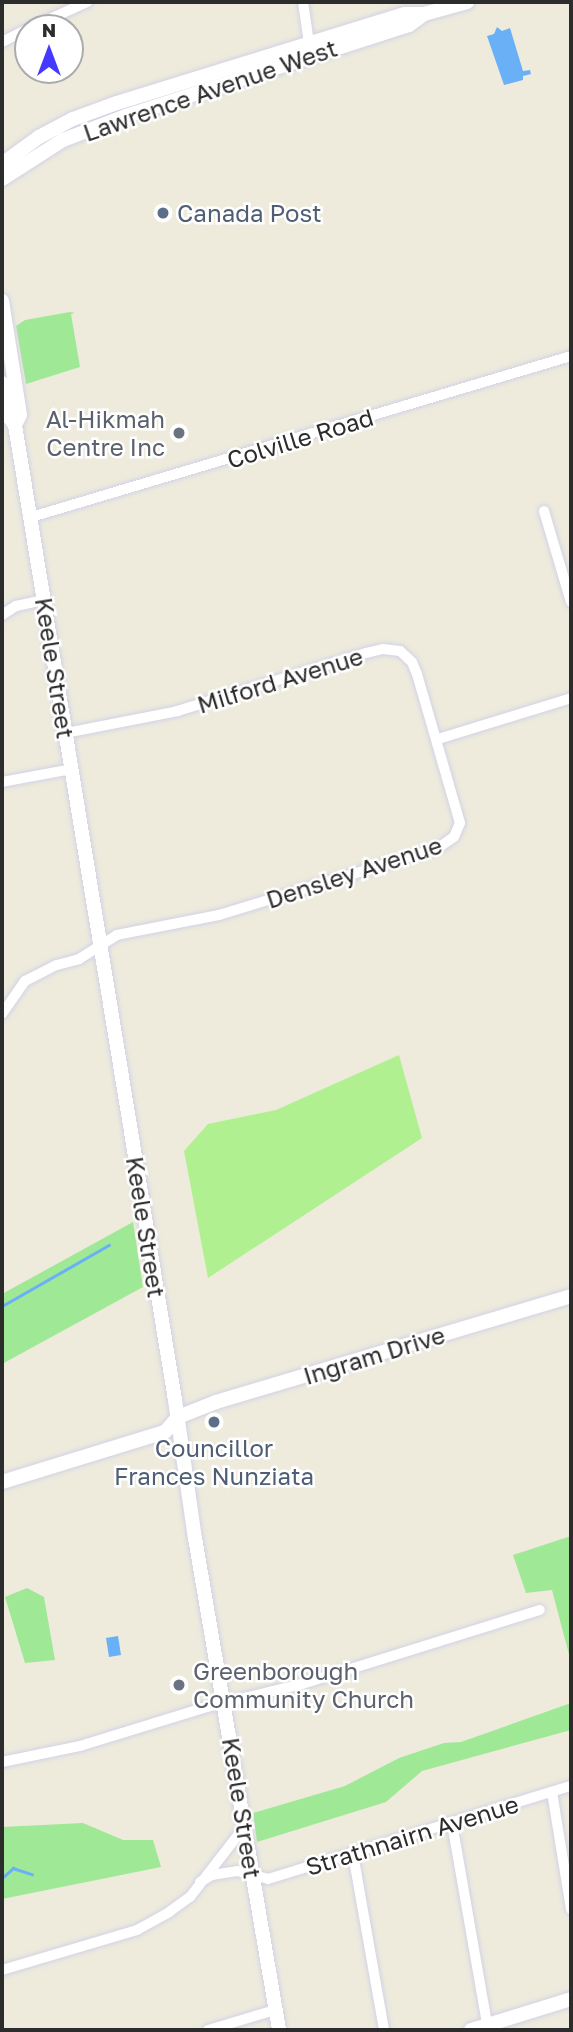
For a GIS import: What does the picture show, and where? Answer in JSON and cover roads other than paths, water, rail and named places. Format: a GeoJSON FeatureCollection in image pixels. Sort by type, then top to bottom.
{"type":"FeatureCollection","features":[{"type":"Feature","properties":{"kind":"main road","name":"Lawrence Avenue West"},"geometry":{"type":"LineString","coordinates":[[2,164],[73,119],[117,103],[409,25],[423,8],[467,2]]}},
{"type":"Feature","properties":{"kind":"main road","name":"Lawrence Avenue West"},"geometry":{"type":"LineString","coordinates":[[2,179],[63,140],[310,50]]}},
{"type":"Feature","properties":{"kind":"main road"},"geometry":{"type":"LineString","coordinates":[[117,103],[125,116]]}},
{"type":"Feature","properties":{"kind":"main road"},"geometry":{"type":"LineString","coordinates":[[2,153],[21,151]]}},
{"type":"Feature","properties":{"kind":"main road","name":"Keele Street"},"geometry":{"type":"LineString","coordinates":[[2,301],[20,415],[15,425]]}},
{"type":"Feature","properties":{"kind":"main road","name":"Keele Street"},"geometry":{"type":"LineString","coordinates":[[2,383],[8,416],[15,425],[28,518],[44,600],[178,1417],[195,1538],[279,2030]]}},
{"type":"Feature","properties":{"kind":"main road","name":"Ingram Drive"},"geometry":{"type":"LineString","coordinates":[[2,1482],[165,1432],[178,1417],[216,1402],[571,1296]]}},
{"type":"Feature","properties":{"kind":"main road"},"geometry":{"type":"LineString","coordinates":[[471,2030],[488,2028],[571,1999]]}},
{"type":"Feature","properties":{"kind":"street"},"geometry":{"type":"LineString","coordinates":[[61,6],[87,2]]}},
{"type":"Feature","properties":{"kind":"street"},"geometry":{"type":"LineString","coordinates":[[303,2],[310,50]]}},
{"type":"Feature","properties":{"kind":"street","name":"Colville Road"},"geometry":{"type":"LineString","coordinates":[[28,518],[571,356]]}},
{"type":"Feature","properties":{"kind":"street"},"geometry":{"type":"LineString","coordinates":[[544,511],[571,602]]}},
{"type":"Feature","properties":{"kind":"street"},"geometry":{"type":"LineString","coordinates":[[2,614],[16,606],[44,600]]}},
{"type":"Feature","properties":{"kind":"street","name":"Milford Avenue"},"geometry":{"type":"LineString","coordinates":[[66,733],[178,711],[383,649],[400,651],[412,662],[438,739]]}},
{"type":"Feature","properties":{"kind":"street"},"geometry":{"type":"LineString","coordinates":[[438,739],[571,698]]}},
{"type":"Feature","properties":{"kind":"street","name":"Densley Avenue"},"geometry":{"type":"LineString","coordinates":[[101,946],[117,935],[219,915],[449,842],[460,823],[459,812],[438,739]]}},
{"type":"Feature","properties":{"kind":"street"},"geometry":{"type":"LineString","coordinates":[[2,782],[72,769]]}},
{"type":"Feature","properties":{"kind":"street"},"geometry":{"type":"LineString","coordinates":[[2,1014],[25,981],[101,946]]}},
{"type":"Feature","properties":{"kind":"street"},"geometry":{"type":"LineString","coordinates":[[2,1762],[80,1746],[224,1703],[363,1667],[540,1611]]}},
{"type":"Feature","properties":{"kind":"street","name":"Strathnairn Avenue"},"geometry":{"type":"LineString","coordinates":[[200,1882],[224,1872],[240,1871],[268,1879],[571,1786]]}},
{"type":"Feature","properties":{"kind":"street"},"geometry":{"type":"LineString","coordinates":[[552,1792],[571,1909]]}},
{"type":"Feature","properties":{"kind":"street"},"geometry":{"type":"LineString","coordinates":[[452,1823],[488,2028]]}},
{"type":"Feature","properties":{"kind":"street"},"geometry":{"type":"LineString","coordinates":[[2,1970],[137,1930],[190,1897],[245,1826]]}},
{"type":"Feature","properties":{"kind":"street"},"geometry":{"type":"LineString","coordinates":[[353,1854],[384,2030]]}},
{"type":"Feature","properties":{"kind":"street"},"geometry":{"type":"LineString","coordinates":[[208,2030],[275,2010]]}},
{"type":"Feature","properties":{"kind":"water"},"geometry":{"type":"Polygon","coordinates":[[[497,27],[502,31],[510,28],[523,71],[530,70],[531,74],[523,76],[523,80],[504,85],[487,36],[494,34],[497,27]]]}},
{"type":"Feature","properties":{"kind":"water"},"geometry":{"type":"Polygon","coordinates":[[[118,1636],[121,1655],[109,1657],[106,1638],[118,1636]]]}},
{"type":"Feature","properties":{"kind":"waterway"},"geometry":{"type":"LineString","coordinates":[[2,1306],[109,1245]]}},
{"type":"Feature","properties":{"kind":"waterway"},"geometry":{"type":"LineString","coordinates":[[2,1878],[13,1868],[32,1874]]}},
{"type":"Feature","properties":{"kind":"place","name":"Canada Post"},"geometry":{"type":"Point","coordinates":[163,213]}},
{"type":"Feature","properties":{"kind":"place","name":"Al-Hikmah Centre Inc"},"geometry":{"type":"Point","coordinates":[179,433]}},
{"type":"Feature","properties":{"kind":"place","name":"Councillor Frances Nunziata"},"geometry":{"type":"Point","coordinates":[214,1422]}},
{"type":"Feature","properties":{"kind":"place","name":"Greenborough Community Church"},"geometry":{"type":"Point","coordinates":[179,1685]}}]}
